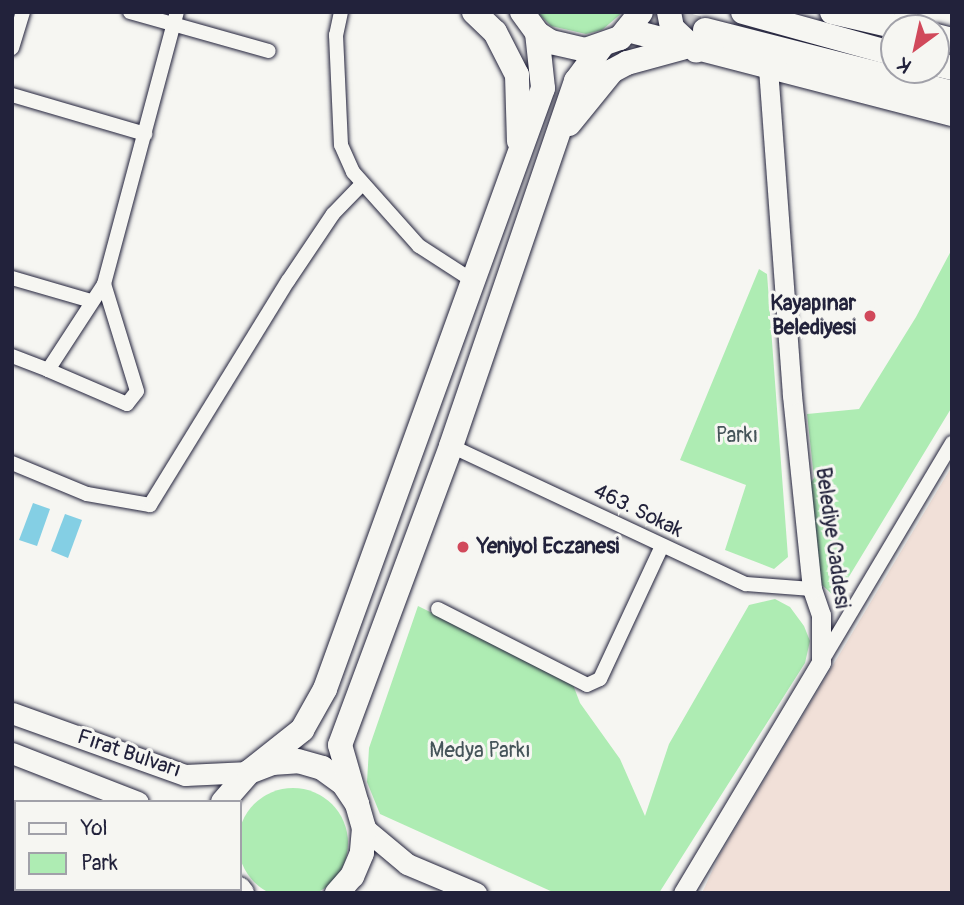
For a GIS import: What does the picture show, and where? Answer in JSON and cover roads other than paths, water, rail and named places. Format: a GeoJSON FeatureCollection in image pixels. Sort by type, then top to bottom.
{"type":"FeatureCollection","features":[{"type":"Feature","properties":{"kind":"highway"},"geometry":{"type":"LineString","coordinates":[[474,12],[495,32],[517,75],[519,156]]}},
{"type":"Feature","properties":{"kind":"highway"},"geometry":{"type":"LineString","coordinates":[[522,12],[537,33],[568,48],[602,46]]}},
{"type":"Feature","properties":{"kind":"highway"},"geometry":{"type":"LineString","coordinates":[[669,12],[672,27],[695,43],[952,93]]}},
{"type":"Feature","properties":{"kind":"highway"},"geometry":{"type":"LineString","coordinates":[[743,12],[880,50]]}},
{"type":"Feature","properties":{"kind":"highway"},"geometry":{"type":"LineString","coordinates":[[832,12],[880,23]]}},
{"type":"Feature","properties":{"kind":"highway"},"geometry":{"type":"LineString","coordinates":[[337,893],[352,876],[362,853],[364,828],[340,745],[452,446],[576,81],[602,46],[634,21],[768,68],[952,114]]}},
{"type":"Feature","properties":{"kind":"highway"},"geometry":{"type":"LineString","coordinates":[[225,800],[249,772],[302,730],[325,689],[470,279],[543,88],[537,33]]}},
{"type":"Feature","properties":{"kind":"highway"},"geometry":{"type":"LineString","coordinates":[[549,158],[596,87],[612,71],[627,63],[695,43]]}},
{"type":"Feature","properties":{"kind":"highway"},"geometry":{"type":"LineString","coordinates":[[249,772],[272,762],[298,761],[322,768],[343,783],[357,804]]}},
{"type":"Feature","properties":{"kind":"main road","name":"Fırat Bulvarı"},"geometry":{"type":"LineString","coordinates":[[12,713],[185,775],[249,772]]}},
{"type":"Feature","properties":{"kind":"main road","name":"Fırat Bulvarı"},"geometry":{"type":"LineString","coordinates":[[12,753],[133,800]]}},
{"type":"Feature","properties":{"kind":"main road"},"geometry":{"type":"LineString","coordinates":[[364,828],[407,864],[476,893]]}},
{"type":"Feature","properties":{"kind":"street"},"geometry":{"type":"LineString","coordinates":[[12,48],[23,12]]}},
{"type":"Feature","properties":{"kind":"street"},"geometry":{"type":"LineString","coordinates":[[130,12],[176,19],[269,51]]}},
{"type":"Feature","properties":{"kind":"street"},"geometry":{"type":"LineString","coordinates":[[341,12],[336,35],[341,145],[362,184],[419,246],[470,279]]}},
{"type":"Feature","properties":{"kind":"street"},"geometry":{"type":"LineString","coordinates":[[48,370],[104,284],[176,19]]}},
{"type":"Feature","properties":{"kind":"street","name":"Belediye Caddesi"},"geometry":{"type":"LineString","coordinates":[[768,68],[792,395],[812,589],[821,615],[821,662]]}},
{"type":"Feature","properties":{"kind":"street"},"geometry":{"type":"LineString","coordinates":[[12,95],[145,134]]}},
{"type":"Feature","properties":{"kind":"street"},"geometry":{"type":"LineString","coordinates":[[12,463],[87,494],[150,505],[288,281],[333,215],[362,184]]}},
{"type":"Feature","properties":{"kind":"street"},"geometry":{"type":"LineString","coordinates":[[12,278],[91,301]]}},
{"type":"Feature","properties":{"kind":"street"},"geometry":{"type":"LineString","coordinates":[[12,356],[127,404],[137,391],[104,284]]}},
{"type":"Feature","properties":{"kind":"street"},"geometry":{"type":"LineString","coordinates":[[683,893],[952,443]]}},
{"type":"Feature","properties":{"kind":"street","name":"463. Sokak"},"geometry":{"type":"LineString","coordinates":[[452,446],[746,584],[812,589]]}},
{"type":"Feature","properties":{"kind":"street"},"geometry":{"type":"LineString","coordinates":[[438,609],[587,685],[600,679],[662,546]]}},
{"type":"Feature","properties":{"kind":"water"},"geometry":{"type":"Polygon","coordinates":[[[33,503],[50,509],[37,546],[19,540],[33,503]]]}},
{"type":"Feature","properties":{"kind":"water"},"geometry":{"type":"Polygon","coordinates":[[[65,514],[82,520],[68,558],[51,551],[65,514]]]}},
{"type":"Feature","properties":{"kind":"tunnel"},"geometry":{"type":"LineString","coordinates":[[640,12],[705,30]]}},
{"type":"Feature","properties":{"kind":"place","name":"Kayapınar Belediyesi"},"geometry":{"type":"Point","coordinates":[870,316]}},
{"type":"Feature","properties":{"kind":"place","name":"Yeniyol Eczanesi"},"geometry":{"type":"Point","coordinates":[463,547]}},
{"type":"Feature","properties":{"kind":"park label","name":"Parkı"},"geometry":{"type":"Point","coordinates":[737,436]}},
{"type":"Feature","properties":{"kind":"park label","name":"Medya Parkı"},"geometry":{"type":"Point","coordinates":[480,751]}}]}
